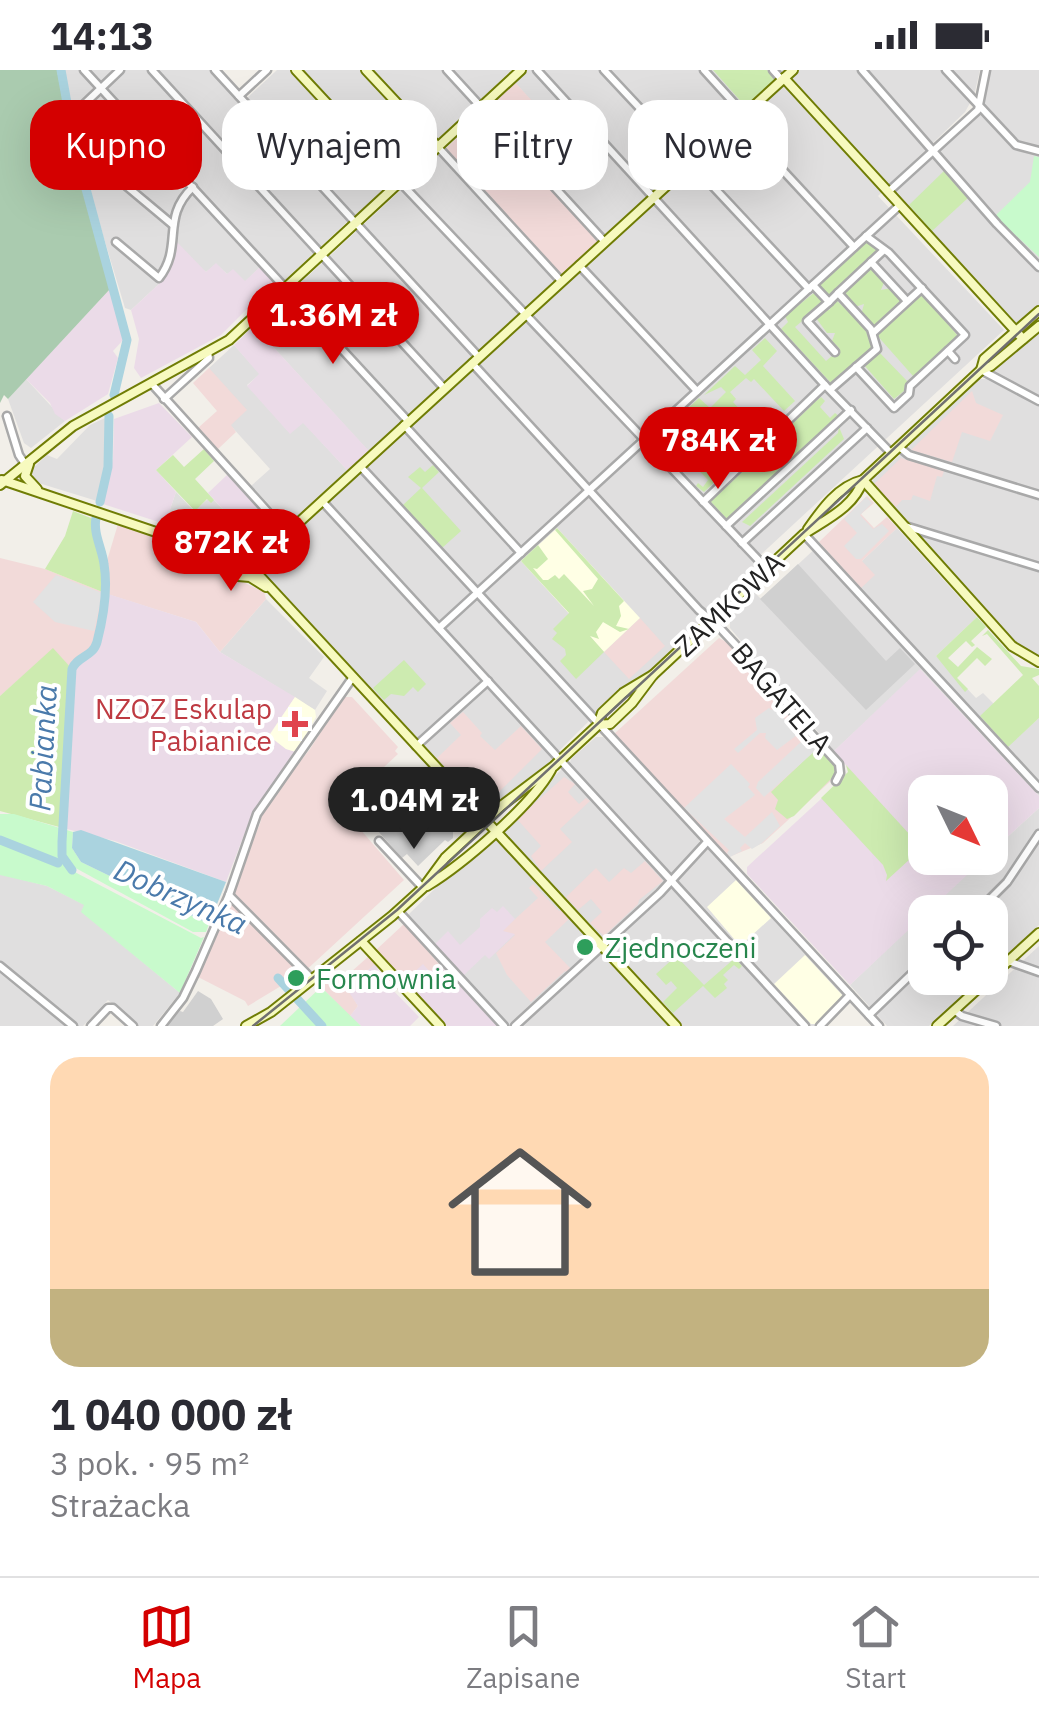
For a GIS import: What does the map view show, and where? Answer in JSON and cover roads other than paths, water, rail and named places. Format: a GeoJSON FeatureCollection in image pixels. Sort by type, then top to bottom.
{"type":"FeatureCollection","features":[{"type":"Feature","properties":{"kind":"street"},"geometry":{"type":"LineString","coordinates":[[84,70],[113,100]]}},
{"type":"Feature","properties":{"kind":"street"},"geometry":{"type":"LineString","coordinates":[[120,70],[76,112],[87,153],[173,225]]}},
{"type":"Feature","properties":{"kind":"street"},"geometry":{"type":"LineString","coordinates":[[152,70],[444,388]]}},
{"type":"Feature","properties":{"kind":"street","name":"BAGATELA"},"geometry":{"type":"LineString","coordinates":[[215,70],[355,223],[589,491],[774,686],[837,762],[840,773],[836,781]]}},
{"type":"Feature","properties":{"kind":"street"},"geometry":{"type":"LineString","coordinates":[[239,96],[267,70]]}},
{"type":"Feature","properties":{"kind":"street"},"geometry":{"type":"LineString","coordinates":[[296,70],[324,100]]}},
{"type":"Feature","properties":{"kind":"street"},"geometry":{"type":"LineString","coordinates":[[366,70],[561,280]]}},
{"type":"Feature","properties":{"kind":"street"},"geometry":{"type":"LineString","coordinates":[[447,70],[475,100]]}},
{"type":"Feature","properties":{"kind":"street"},"geometry":{"type":"LineString","coordinates":[[489,100],[521,70]]}},
{"type":"Feature","properties":{"kind":"street"},"geometry":{"type":"LineString","coordinates":[[537,70],[867,428],[895,450],[1039,496]]}},
{"type":"Feature","properties":{"kind":"street"},"geometry":{"type":"LineString","coordinates":[[604,70],[632,100]]}},
{"type":"Feature","properties":{"kind":"street"},"geometry":{"type":"LineString","coordinates":[[704,70],[726,100]]}},
{"type":"Feature","properties":{"kind":"street"},"geometry":{"type":"LineString","coordinates":[[773,70],[1023,339]]}},
{"type":"Feature","properties":{"kind":"street"},"geometry":{"type":"LineString","coordinates":[[760,100],[793,70]]}},
{"type":"Feature","properties":{"kind":"street"},"geometry":{"type":"LineString","coordinates":[[862,70],[996,224],[1039,267]]}},
{"type":"Feature","properties":{"kind":"street"},"geometry":{"type":"LineString","coordinates":[[946,70],[1016,145],[1039,151]]}},
{"type":"Feature","properties":{"kind":"street"},"geometry":{"type":"LineString","coordinates":[[888,192],[980,106],[986,70]]}},
{"type":"Feature","properties":{"kind":"street"},"geometry":{"type":"LineString","coordinates":[[438,147],[457,129]]}},
{"type":"Feature","properties":{"kind":"street"},"geometry":{"type":"LineString","coordinates":[[788,172],[854,247]]}},
{"type":"Feature","properties":{"kind":"street"},"geometry":{"type":"LineString","coordinates":[[116,242],[159,278],[169,258],[179,200],[190,190]]}},
{"type":"Feature","properties":{"kind":"street"},"geometry":{"type":"LineString","coordinates":[[196,190],[521,553]]}},
{"type":"Feature","properties":{"kind":"street"},"geometry":{"type":"LineString","coordinates":[[2,482],[40,451],[104,409],[230,339],[391,190]]}},
{"type":"Feature","properties":{"kind":"street"},"geometry":{"type":"LineString","coordinates":[[407,190],[767,569]]}},
{"type":"Feature","properties":{"kind":"street"},"geometry":{"type":"LineString","coordinates":[[557,190],[604,241]]}},
{"type":"Feature","properties":{"kind":"street"},"geometry":{"type":"LineString","coordinates":[[211,550],[241,578],[254,571],[272,547],[660,190]]}},
{"type":"Feature","properties":{"kind":"street"},"geometry":{"type":"LineString","coordinates":[[716,190],[828,302]]}},
{"type":"Feature","properties":{"kind":"street"},"geometry":{"type":"LineString","coordinates":[[439,628],[900,205]]}},
{"type":"Feature","properties":{"kind":"street"},"geometry":{"type":"LineString","coordinates":[[856,367],[894,408],[909,394],[910,386],[965,335],[866,236]]}},
{"type":"Feature","properties":{"kind":"street"},"geometry":{"type":"LineString","coordinates":[[834,352],[807,321],[884,250]]}},
{"type":"Feature","properties":{"kind":"street"},"geometry":{"type":"LineString","coordinates":[[871,262],[907,302]]}},
{"type":"Feature","properties":{"kind":"street"},"geometry":{"type":"LineString","coordinates":[[578,264],[697,392]]}},
{"type":"Feature","properties":{"kind":"street"},"geometry":{"type":"LineString","coordinates":[[873,333],[922,288]]}},
{"type":"Feature","properties":{"kind":"street"},"geometry":{"type":"LineString","coordinates":[[703,502],[828,387],[876,349],[873,333],[838,294]]}},
{"type":"Feature","properties":{"kind":"street","name":"ZAMKOWA"},"geometry":{"type":"LineString","coordinates":[[981,370],[984,358],[1039,311]]}},
{"type":"Feature","properties":{"kind":"street","name":"ZAMKOWA"},"geometry":{"type":"LineString","coordinates":[[423,888],[446,858],[515,794],[551,769],[598,725],[610,724],[653,674],[804,534],[848,484],[862,480],[981,370],[1039,326]]}},
{"type":"Feature","properties":{"kind":"street"},"geometry":{"type":"LineString","coordinates":[[164,399],[208,358],[208,352]]}},
{"type":"Feature","properties":{"kind":"street"},"geometry":{"type":"LineString","coordinates":[[948,352],[956,360]]}},
{"type":"Feature","properties":{"kind":"street"},"geometry":{"type":"LineString","coordinates":[[981,370],[1039,401]]}},
{"type":"Feature","properties":{"kind":"street"},"geometry":{"type":"LineString","coordinates":[[152,384],[287,533]]}},
{"type":"Feature","properties":{"kind":"street"},"geometry":{"type":"LineString","coordinates":[[726,526],[851,410]]}},
{"type":"Feature","properties":{"kind":"street"},"geometry":{"type":"LineString","coordinates":[[7,416],[25,464]]}},
{"type":"Feature","properties":{"kind":"street"},"geometry":{"type":"LineString","coordinates":[[742,543],[867,428]]}},
{"type":"Feature","properties":{"kind":"street"},"geometry":{"type":"LineString","coordinates":[[40,451],[28,466],[26,480],[64,500]]}},
{"type":"Feature","properties":{"kind":"street"},"geometry":{"type":"LineString","coordinates":[[360,466],[879,1026]]}},
{"type":"Feature","properties":{"kind":"street"},"geometry":{"type":"LineString","coordinates":[[862,480],[1012,646],[1039,662]]}},
{"type":"Feature","properties":{"kind":"street"},"geometry":{"type":"LineString","coordinates":[[2,482],[244,558],[676,1026]]}},
{"type":"Feature","properties":{"kind":"street"},"geometry":{"type":"LineString","coordinates":[[322,501],[806,1026]]}},
{"type":"Feature","properties":{"kind":"street"},"geometry":{"type":"LineString","coordinates":[[904,526],[1039,566]]}},
{"type":"Feature","properties":{"kind":"street"},"geometry":{"type":"LineString","coordinates":[[804,534],[1039,788]]}},
{"type":"Feature","properties":{"kind":"street"},"geometry":{"type":"LineString","coordinates":[[234,568],[244,558],[272,547]]}},
{"type":"Feature","properties":{"kind":"street"},"geometry":{"type":"LineString","coordinates":[[161,1026],[183,998],[212,934],[257,814],[352,677]]}},
{"type":"Feature","properties":{"kind":"street"},"geometry":{"type":"LineString","coordinates":[[416,746],[488,681]]}},
{"type":"Feature","properties":{"kind":"street","name":"ZAMKOWA"},"geometry":{"type":"LineString","coordinates":[[246,1026],[290,997],[465,858],[536,792],[551,769]]}},
{"type":"Feature","properties":{"kind":"street"},"geometry":{"type":"LineString","coordinates":[[993,895],[1039,834]]}},
{"type":"Feature","properties":{"kind":"street"},"geometry":{"type":"LineString","coordinates":[[379,842],[423,888]]}},
{"type":"Feature","properties":{"kind":"street"},"geometry":{"type":"LineString","coordinates":[[515,1026],[672,881],[707,842]]}},
{"type":"Feature","properties":{"kind":"street"},"geometry":{"type":"LineString","coordinates":[[229,895],[312,979]]}},
{"type":"Feature","properties":{"kind":"street"},"geometry":{"type":"LineString","coordinates":[[398,910],[504,1026]]}},
{"type":"Feature","properties":{"kind":"street"},"geometry":{"type":"LineString","coordinates":[[1039,934],[1008,961],[1039,972]]}},
{"type":"Feature","properties":{"kind":"street"},"geometry":{"type":"LineString","coordinates":[[361,940],[440,1026]]}},
{"type":"Feature","properties":{"kind":"street"},"geometry":{"type":"LineString","coordinates":[[0,966],[73,1026]]}},
{"type":"Feature","properties":{"kind":"street"},"geometry":{"type":"LineString","coordinates":[[866,1012],[908,976]]}},
{"type":"Feature","properties":{"kind":"street"},"geometry":{"type":"LineString","coordinates":[[820,1026],[850,995]]}},
{"type":"Feature","properties":{"kind":"street"},"geometry":{"type":"LineString","coordinates":[[937,1026],[971,995]]}},
{"type":"Feature","properties":{"kind":"street"},"geometry":{"type":"LineString","coordinates":[[840,1008],[850,1005],[866,1012]]}},
{"type":"Feature","properties":{"kind":"street"},"geometry":{"type":"LineString","coordinates":[[91,1026],[108,1008],[113,1008],[133,1026]]}},
{"type":"Feature","properties":{"kind":"street"},"geometry":{"type":"LineString","coordinates":[[954,1010],[996,1026]]}},
{"type":"Feature","properties":{"kind":"street"},"geometry":{"type":"LineString","coordinates":[[263,1026],[270,1012]]}},
{"type":"Feature","properties":{"kind":"water"},"geometry":{"type":"Polygon","coordinates":[[[81,830],[226,882],[209,924],[81,862],[72,848],[73,832],[81,830]]]}},
{"type":"Feature","properties":{"kind":"waterway","name":"Pabianka"},"geometry":{"type":"LineString","coordinates":[[61,70],[76,152],[127,340],[114,395]]}},
{"type":"Feature","properties":{"kind":"waterway","name":"Pabianka"},"geometry":{"type":"LineString","coordinates":[[100,502],[108,467],[109,416]]}},
{"type":"Feature","properties":{"kind":"waterway","name":"Pabianka"},"geometry":{"type":"LineString","coordinates":[[72,870],[62,856],[72,669],[95,647],[105,593],[96,518]]}},
{"type":"Feature","properties":{"kind":"waterway","name":"Dobrzynka"},"geometry":{"type":"LineString","coordinates":[[0,840],[58,863]]}},
{"type":"Feature","properties":{"kind":"waterway","name":"Dobrzynka"},"geometry":{"type":"LineString","coordinates":[[278,978],[322,1026]]}},
{"type":"Feature","properties":{"kind":"tram line"},"geometry":{"type":"LineString","coordinates":[[253,1026],[397,910],[1039,314]]}},
{"type":"Feature","properties":{"kind":"place","name":"NZOZ Eskulap Pabianice"},"geometry":{"type":"Point","coordinates":[295,724]}},
{"type":"Feature","properties":{"kind":"place","name":"Zjednoczeni"},"geometry":{"type":"Point","coordinates":[585,947]}},
{"type":"Feature","properties":{"kind":"place","name":"Formownia"},"geometry":{"type":"Point","coordinates":[296,978]}}]}
